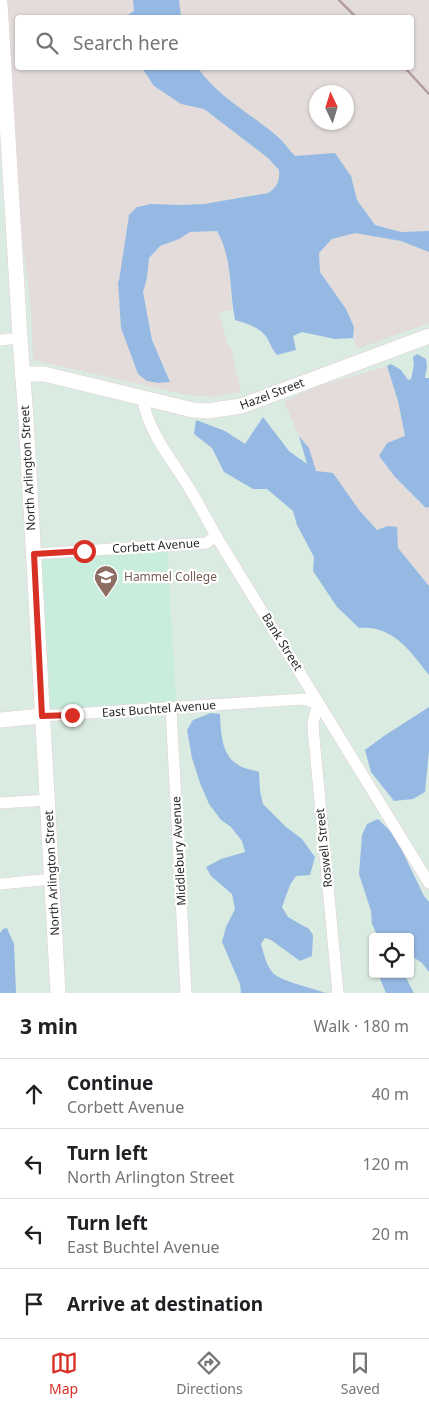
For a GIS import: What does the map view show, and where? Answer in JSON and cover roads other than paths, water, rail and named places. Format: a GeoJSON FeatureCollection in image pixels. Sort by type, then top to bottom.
{"type":"FeatureCollection","features":[{"type":"Feature","properties":{"kind":"street","name":"North Arlington Street"},"geometry":{"type":"LineString","coordinates":[[0,4],[5,175],[20,338],[34,554],[58,993]]}},
{"type":"Feature","properties":{"kind":"street","name":"Hazel Street"},"geometry":{"type":"LineString","coordinates":[[22,374],[44,374],[193,410],[208,411],[238,407],[429,336]]}},
{"type":"Feature","properties":{"kind":"street"},"geometry":{"type":"LineString","coordinates":[[0,340],[20,338]]}},
{"type":"Feature","properties":{"kind":"street","name":"Bank Street"},"geometry":{"type":"LineString","coordinates":[[143,398],[145,413],[154,431],[318,704],[339,735],[429,883]]}},
{"type":"Feature","properties":{"kind":"street","name":"Corbett Avenue"},"geometry":{"type":"LineString","coordinates":[[34,554],[206,543],[216,536]]}},
{"type":"Feature","properties":{"kind":"street","name":"East Buchtel Avenue"},"geometry":{"type":"LineString","coordinates":[[0,720],[304,699],[318,704]]}},
{"type":"Feature","properties":{"kind":"street","name":"Roswell Street"},"geometry":{"type":"LineString","coordinates":[[318,704],[313,723],[314,738],[338,993]]}},
{"type":"Feature","properties":{"kind":"street","name":"Middlebury Avenue"},"geometry":{"type":"LineString","coordinates":[[171,708],[186,993]]}},
{"type":"Feature","properties":{"kind":"street"},"geometry":{"type":"LineString","coordinates":[[0,803],[48,800]]}},
{"type":"Feature","properties":{"kind":"street"},"geometry":{"type":"LineString","coordinates":[[0,884],[52,879]]}},
{"type":"Feature","properties":{"kind":"railway"},"geometry":{"type":"LineString","coordinates":[[339,0],[354,15]]}},
{"type":"Feature","properties":{"kind":"railway"},"geometry":{"type":"LineString","coordinates":[[407,70],[429,94]]}},
{"type":"Feature","properties":{"kind":"place","name":"Hammel College"},"geometry":{"type":"Point","coordinates":[106,598]}}]}
